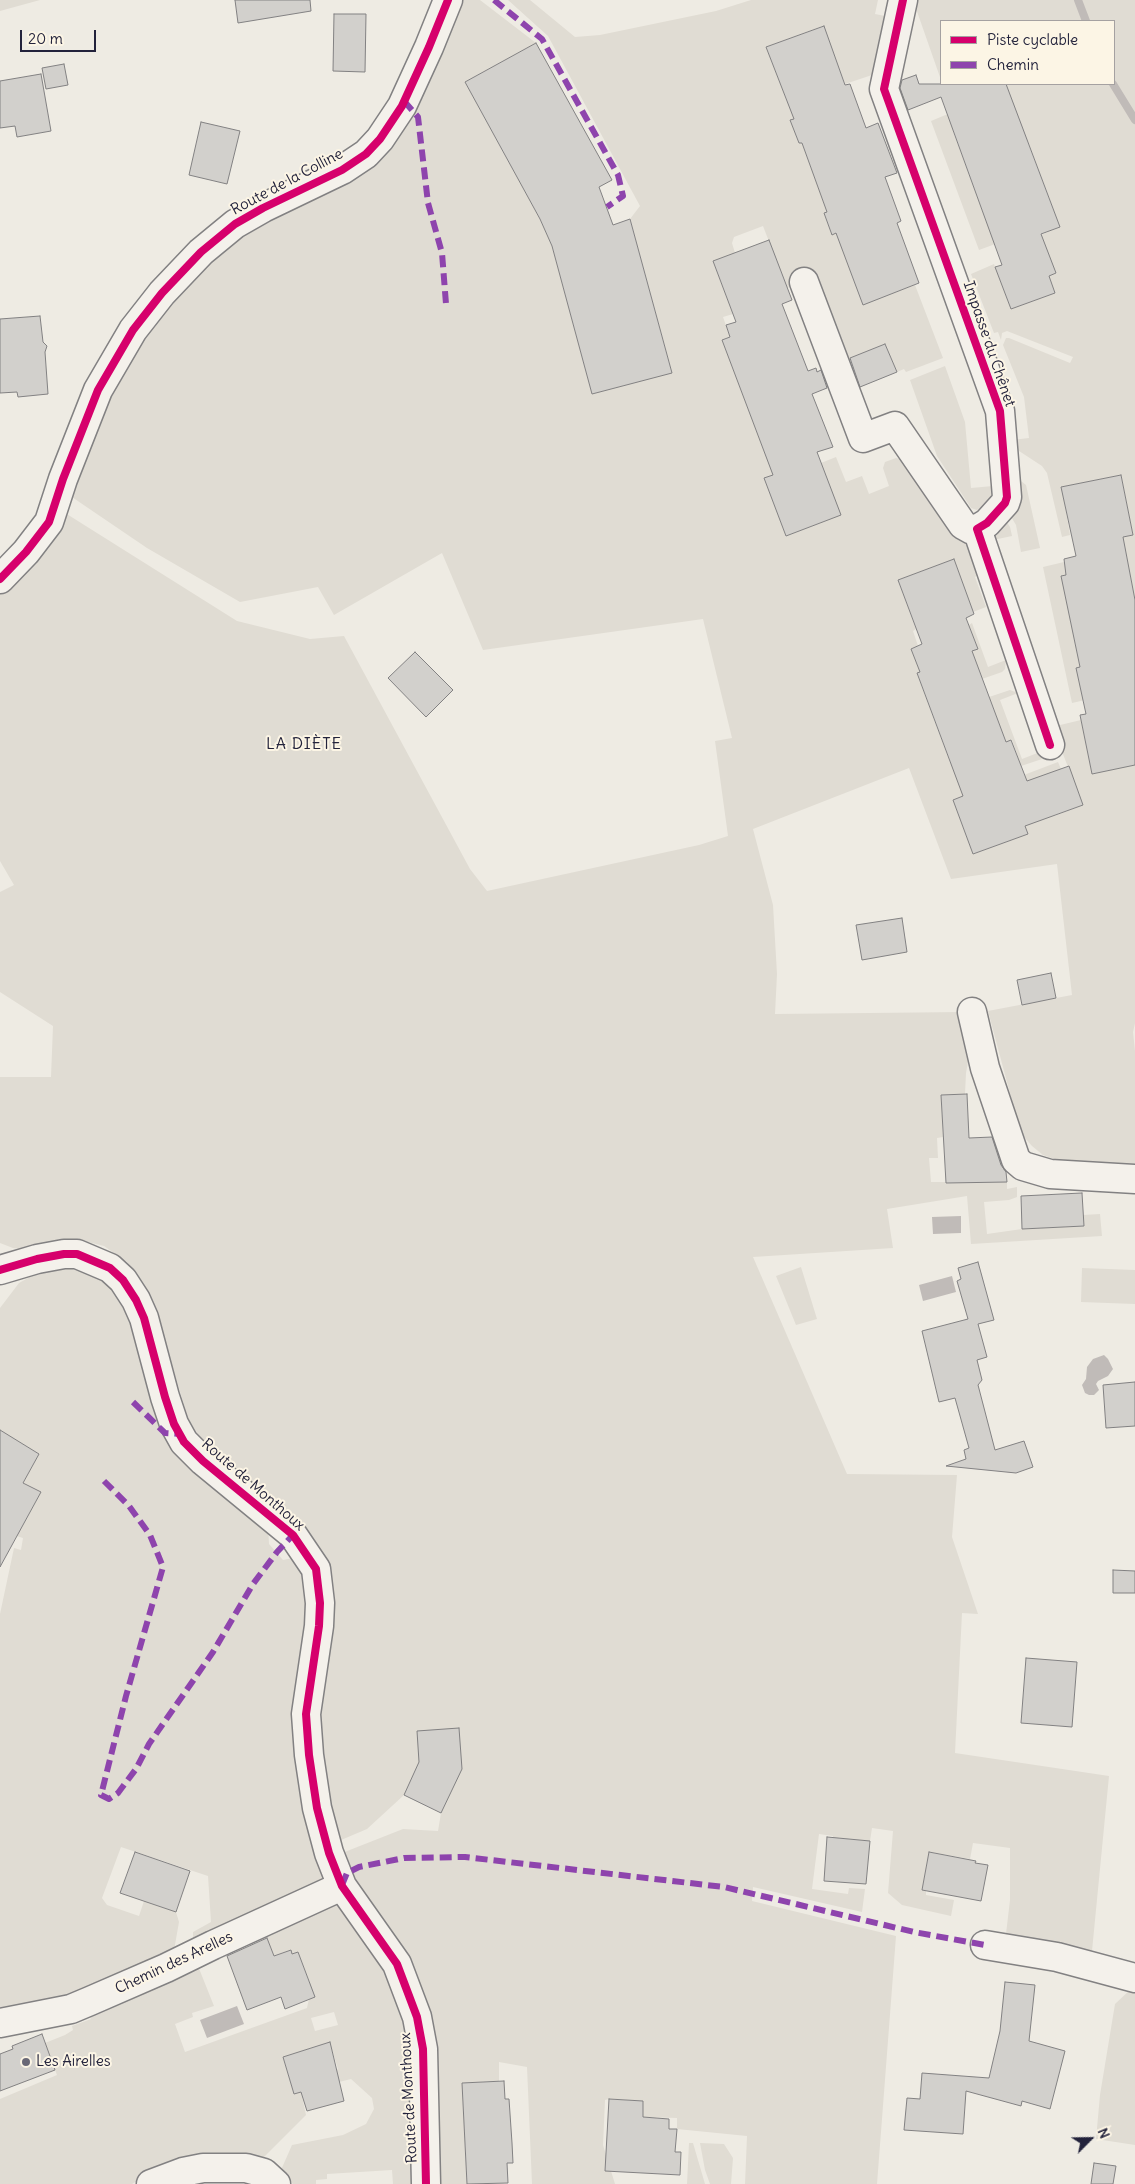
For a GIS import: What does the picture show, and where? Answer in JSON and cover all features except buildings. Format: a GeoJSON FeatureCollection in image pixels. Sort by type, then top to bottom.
{"type":"FeatureCollection","features":[{"type":"Feature","properties":{"kind":"street","name":"Route de la Colline"},"geometry":{"type":"LineString","coordinates":[[0,579],[26,552],[49,522],[98,390],[133,330],[162,293],[188,266],[235,224],[263,208],[342,170],[366,154],[380,139],[402,106],[448,0]]}},
{"type":"Feature","properties":{"kind":"street","name":"Impasse du Chênet"},"geometry":{"type":"LineString","coordinates":[[903,0],[884,89],[1000,411],[1005,503],[987,523],[977,529]]}},
{"type":"Feature","properties":{"kind":"street"},"geometry":{"type":"LineString","coordinates":[[804,282],[864,438],[895,426],[963,525],[972,530],[977,529],[1050,745]]}},
{"type":"Feature","properties":{"kind":"street"},"geometry":{"type":"LineString","coordinates":[[972,1012],[985,1068],[1016,1160],[1023,1166],[1050,1174],[1135,1179]]}},
{"type":"Feature","properties":{"kind":"street","name":"Route de Monthoux"},"geometry":{"type":"LineString","coordinates":[[0,1270],[37,1259],[64,1254],[77,1254],[110,1268],[123,1280],[136,1300],[144,1318],[165,1397],[174,1424],[184,1442],[203,1461],[293,1535],[316,1569],[320,1603],[319,1626],[306,1714],[309,1755],[317,1808],[326,1844],[342,1886],[397,1964],[417,2016],[423,2049],[426,2184]]}},
{"type":"Feature","properties":{"kind":"street","name":"Chemin des Arelles"},"geometry":{"type":"LineString","coordinates":[[0,2024],[71,2009],[84,2004],[342,1886]]}},
{"type":"Feature","properties":{"kind":"street"},"geometry":{"type":"LineString","coordinates":[[985,1945],[1056,1958],[1135,1978]]}},
{"type":"Feature","properties":{"kind":"street"},"geometry":{"type":"LineString","coordinates":[[151,2184],[183,2172],[203,2168],[246,2168],[264,2173],[276,2184]]}},
{"type":"Feature","properties":{"kind":"shaded area"},"geometry":{"type":"Polygon","coordinates":[[[0,0],[40,0],[0,11],[0,0]]]}},
{"type":"Feature","properties":{"kind":"shaded area"},"geometry":{"type":"Polygon","coordinates":[[[461,0],[480,0],[536,43],[465,82],[540,219],[552,246],[592,394],[672,372],[630,219],[640,206],[548,36],[508,0],[530,0],[575,37],[600,35],[716,11],[751,0],[878,0],[875,14],[885,16],[872,75],[845,84],[823,26],[766,47],[787,101],[790,100],[797,118],[790,120],[799,143],[802,143],[827,212],[824,213],[831,233],[839,232],[845,247],[842,249],[863,304],[915,285],[943,358],[906,372],[904,369],[897,372],[885,344],[843,361],[813,279],[787,288],[763,226],[734,237],[732,243],[735,253],[713,261],[733,314],[723,317],[730,337],[722,340],[764,451],[769,449],[774,461],[779,460],[783,471],[765,479],[786,536],[840,515],[821,463],[836,457],[846,482],[862,476],[869,494],[889,486],[883,468],[885,462],[896,458],[902,460],[923,479],[960,539],[969,543],[980,573],[975,577],[986,607],[973,612],[954,559],[898,580],[916,629],[913,631],[918,646],[911,649],[920,672],[917,674],[950,762],[953,762],[961,783],[967,781],[971,793],[953,800],[973,854],[1028,834],[1008,781],[1058,762],[1061,769],[1040,777],[1054,816],[1083,805],[1059,744],[1056,726],[1081,720],[1092,774],[1135,765],[1135,1023],[1133,1032],[1135,1051],[1135,1167],[1057,1160],[1043,1155],[1032,1146],[1019,1127],[988,1011],[1072,995],[1057,864],[951,879],[909,768],[753,829],[773,905],[777,974],[775,1014],[963,1012],[972,1039],[966,1073],[965,1094],[941,1095],[943,1137],[937,1138],[938,1158],[929,1158],[931,1182],[1007,1182],[1007,1189],[1017,1187],[1017,1197],[1009,1200],[984,1202],[987,1234],[1022,1229],[1083,1226],[1083,1215],[1100,1214],[1102,1236],[971,1244],[967,1196],[887,1209],[893,1248],[753,1257],[847,1474],[957,1475],[952,1537],[978,1614],[962,1613],[955,1753],[1109,1776],[1092,1951],[1006,1934],[1010,1900],[1010,1848],[973,1843],[970,1859],[929,1852],[922,1890],[926,1891],[926,1895],[954,1900],[951,1916],[902,1905],[888,1893],[893,1831],[872,1828],[870,1841],[833,1838],[833,1836],[819,1834],[812,1889],[848,1894],[849,1888],[865,1889],[862,1912],[753,1887],[752,1901],[896,1936],[877,2184],[745,2184],[747,2136],[677,2129],[677,2118],[643,2117],[643,2101],[609,2099],[605,2100],[603,2145],[615,2184],[532,2184],[527,2067],[499,2062],[499,2081],[462,2083],[467,2184],[435,2184],[431,2049],[412,2043],[414,2184],[393,2184],[392,2170],[327,2174],[327,2179],[316,2180],[316,2184],[293,2184],[281,2170],[292,2145],[343,2135],[366,2124],[374,2109],[372,2098],[351,2079],[339,2082],[336,2070],[338,2069],[332,2050],[329,2051],[327,2043],[283,2057],[294,2094],[301,2092],[306,2115],[261,2160],[236,2155],[209,2155],[183,2159],[159,2167],[132,2184],[0,2184],[0,2099],[57,2075],[45,2043],[73,2030],[72,2026],[91,2019],[88,2011],[198,1966],[214,2006],[192,2013],[193,2017],[175,2024],[185,2052],[307,2008],[309,1999],[304,1986],[310,1983],[298,1952],[292,1954],[290,1950],[274,1956],[267,1938],[235,1950],[232,1943],[223,1947],[210,1936],[193,1944],[193,1932],[211,1922],[208,1876],[121,1847],[102,1898],[107,1905],[139,1916],[144,1901],[176,1912],[179,1922],[173,1956],[74,1999],[40,2010],[0,2017],[0,1614],[14,1548],[21,1550],[23,1538],[0,1531],[0,1527],[8,1511],[25,1521],[41,1492],[23,1483],[39,1454],[3,1432],[0,1435],[0,1308],[19,1283],[48,1267],[73,1262],[93,1268],[107,1276],[122,1292],[135,1313],[150,1382],[170,1444],[268,1525],[269,1544],[283,1560],[298,1557],[308,1576],[314,1596],[297,1693],[298,1727],[300,1755],[313,1826],[328,1881],[345,1859],[337,1855],[403,1829],[438,1831],[441,1813],[404,1795],[367,1829],[334,1843],[318,1759],[318,1698],[331,1600],[329,1583],[322,1562],[309,1540],[286,1511],[201,1440],[188,1418],[157,1316],[127,1262],[104,1246],[76,1239],[30,1250],[13,1248],[0,1243],[0,1077],[51,1077],[53,1026],[0,992],[0,892],[14,885],[0,861],[0,588],[28,563],[56,525],[62,511],[237,621],[310,639],[344,636],[470,869],[487,891],[699,845],[728,836],[715,741],[732,738],[703,619],[483,650],[442,553],[334,615],[318,587],[240,602],[147,548],[66,493],[83,448],[129,365],[146,336],[189,281],[206,263],[244,232],[297,202],[352,178],[373,164],[403,125],[437,63],[461,0]],[[334,2012],[311,2018],[315,2031],[338,2025],[334,2012]]]}},
{"type":"Feature","properties":{"kind":"shaded area"},"geometry":{"type":"Polygon","coordinates":[[[913,0],[1135,0],[1135,599],[1123,540],[1109,540],[1133,535],[1121,475],[1062,487],[1070,535],[1062,537],[1047,473],[1042,466],[1016,449],[1012,440],[1029,438],[1024,397],[1003,345],[1006,338],[1070,363],[1073,357],[1007,331],[1002,333],[1001,340],[998,332],[994,333],[971,274],[994,264],[1011,309],[1055,293],[1049,276],[1056,273],[1036,237],[1060,227],[1029,144],[990,87],[995,85],[1115,85],[1115,20],[940,20],[940,77],[913,0]]]}},
{"type":"Feature","properties":{"kind":"shaded area"},"geometry":{"type":"Polygon","coordinates":[[[955,111],[953,131],[984,215],[998,243],[979,250],[931,121],[955,111]]]}},
{"type":"Feature","properties":{"kind":"shaded area"},"geometry":{"type":"Polygon","coordinates":[[[945,366],[965,422],[971,488],[993,486],[990,501],[977,510],[971,508],[937,456],[910,380],[945,366]]]}},
{"type":"Feature","properties":{"kind":"shaded area"},"geometry":{"type":"Polygon","coordinates":[[[1021,481],[1026,485],[1040,548],[1021,552],[1016,525],[1010,515],[1018,482],[1021,481]]]}},
{"type":"Feature","properties":{"kind":"shaded area"},"geometry":{"type":"Polygon","coordinates":[[[1005,519],[1010,527],[1012,536],[993,540],[989,537],[1005,519]]]}},
{"type":"Feature","properties":{"kind":"shaded area"},"geometry":{"type":"Polygon","coordinates":[[[1064,562],[1067,575],[1062,576],[1080,667],[1094,698],[1072,703],[1043,567],[1064,562]]]}},
{"type":"Feature","properties":{"kind":"shaded area"},"geometry":{"type":"Polygon","coordinates":[[[972,623],[988,667],[1006,660],[1005,669],[1002,672],[982,679],[972,651],[978,649],[969,625],[972,623]]]}},
{"type":"Feature","properties":{"kind":"shaded area"},"geometry":{"type":"Polygon","coordinates":[[[1010,690],[1018,693],[1000,700],[1022,759],[1040,752],[1042,759],[1021,766],[1012,740],[1006,742],[989,697],[1010,690]]]}},
{"type":"Feature","properties":{"kind":"shaded area"},"geometry":{"type":"Polygon","coordinates":[[[961,1216],[961,1233],[933,1234],[932,1217],[961,1216]]]}},
{"type":"Feature","properties":{"kind":"shaded area"},"geometry":{"type":"Polygon","coordinates":[[[801,1267],[817,1319],[796,1325],[776,1276],[801,1267]]]}},
{"type":"Feature","properties":{"kind":"shaded area"},"geometry":{"type":"Polygon","coordinates":[[[1082,1268],[1135,1270],[1135,1304],[1081,1302],[1082,1268]]]}},
{"type":"Feature","properties":{"kind":"shaded area"},"geometry":{"type":"Polygon","coordinates":[[[952,1276],[956,1292],[923,1301],[919,1285],[952,1276]]]}},
{"type":"Feature","properties":{"kind":"shaded area"},"geometry":{"type":"Polygon","coordinates":[[[1104,1355],[1113,1369],[1108,1376],[1096,1384],[1099,1390],[1094,1395],[1089,1395],[1085,1393],[1082,1385],[1086,1379],[1087,1367],[1093,1359],[1104,1355]]]}},
{"type":"Feature","properties":{"kind":"shaded area"},"geometry":{"type":"Polygon","coordinates":[[[1132,1988],[1135,1988],[1135,2145],[1096,2139],[1100,2095],[1115,2004],[1132,1988]]]}},
{"type":"Feature","properties":{"kind":"shaded area"},"geometry":{"type":"Polygon","coordinates":[[[237,2006],[244,2024],[207,2038],[200,2020],[237,2006]]]}},
{"type":"Feature","properties":{"kind":"shaded area"},"geometry":{"type":"Polygon","coordinates":[[[689,2143],[693,2143],[705,2184],[687,2184],[689,2143]]]}},
{"type":"Feature","properties":{"kind":"shaded area"},"geometry":{"type":"Polygon","coordinates":[[[700,2143],[724,2144],[733,2158],[731,2184],[710,2184],[705,2170],[700,2143]]]}},
{"type":"Feature","properties":{"kind":"waterway"},"geometry":{"type":"LineString","coordinates":[[1078,0],[1086,20]]}},
{"type":"Feature","properties":{"kind":"waterway"},"geometry":{"type":"LineString","coordinates":[[1114,85],[1135,120]]}},
{"type":"Feature","properties":{"kind":"marked path"},"geometry":{"type":"LineString","coordinates":[[494,0],[542,39],[618,175],[623,196],[607,207]]}},
{"type":"Feature","properties":{"kind":"marked path"},"geometry":{"type":"LineString","coordinates":[[404,101],[418,117],[428,203],[442,253],[446,304]]}},
{"type":"Feature","properties":{"kind":"marked path"},"geometry":{"type":"LineString","coordinates":[[133,1402],[165,1433],[180,1434]]}},
{"type":"Feature","properties":{"kind":"marked path"},"geometry":{"type":"LineString","coordinates":[[104,1481],[129,1506],[150,1535],[163,1567],[126,1696],[101,1795],[109,1799],[118,1793],[136,1769],[149,1744],[213,1652],[253,1584],[277,1552],[293,1535]]}},
{"type":"Feature","properties":{"kind":"marked path"},"geometry":{"type":"LineString","coordinates":[[342,1885],[347,1873],[359,1867],[404,1858],[465,1857],[724,1887],[914,1932],[985,1945]]}},
{"type":"Feature","properties":{"kind":"cycle path"},"geometry":{"type":"LineString","coordinates":[[0,579],[26,552],[49,522],[63,479],[98,390],[133,330],[162,293],[201,252],[235,224],[263,208],[342,170],[366,154],[380,139],[402,106],[448,0]]}},
{"type":"Feature","properties":{"kind":"cycle path"},"geometry":{"type":"LineString","coordinates":[[903,0],[884,89],[1000,411],[1007,497],[1005,503],[987,523],[977,529],[1050,745]]}},
{"type":"Feature","properties":{"kind":"cycle path"},"geometry":{"type":"LineString","coordinates":[[0,1270],[37,1259],[64,1254],[77,1254],[110,1268],[123,1280],[136,1300],[144,1318],[165,1397],[174,1424],[184,1442],[203,1461],[293,1535],[316,1569],[320,1603],[319,1626],[306,1714],[309,1755],[317,1808],[329,1853],[342,1886],[397,1964],[417,2017],[423,2049],[426,2184]]}},
{"type":"Feature","properties":{"kind":"place","name":"Les Airelles"},"geometry":{"type":"Point","coordinates":[26,2062]}},
{"type":"Feature","properties":{"kind":"district","name":"LA DIÈTE"},"geometry":{"type":"Point","coordinates":[304,744]}}]}
